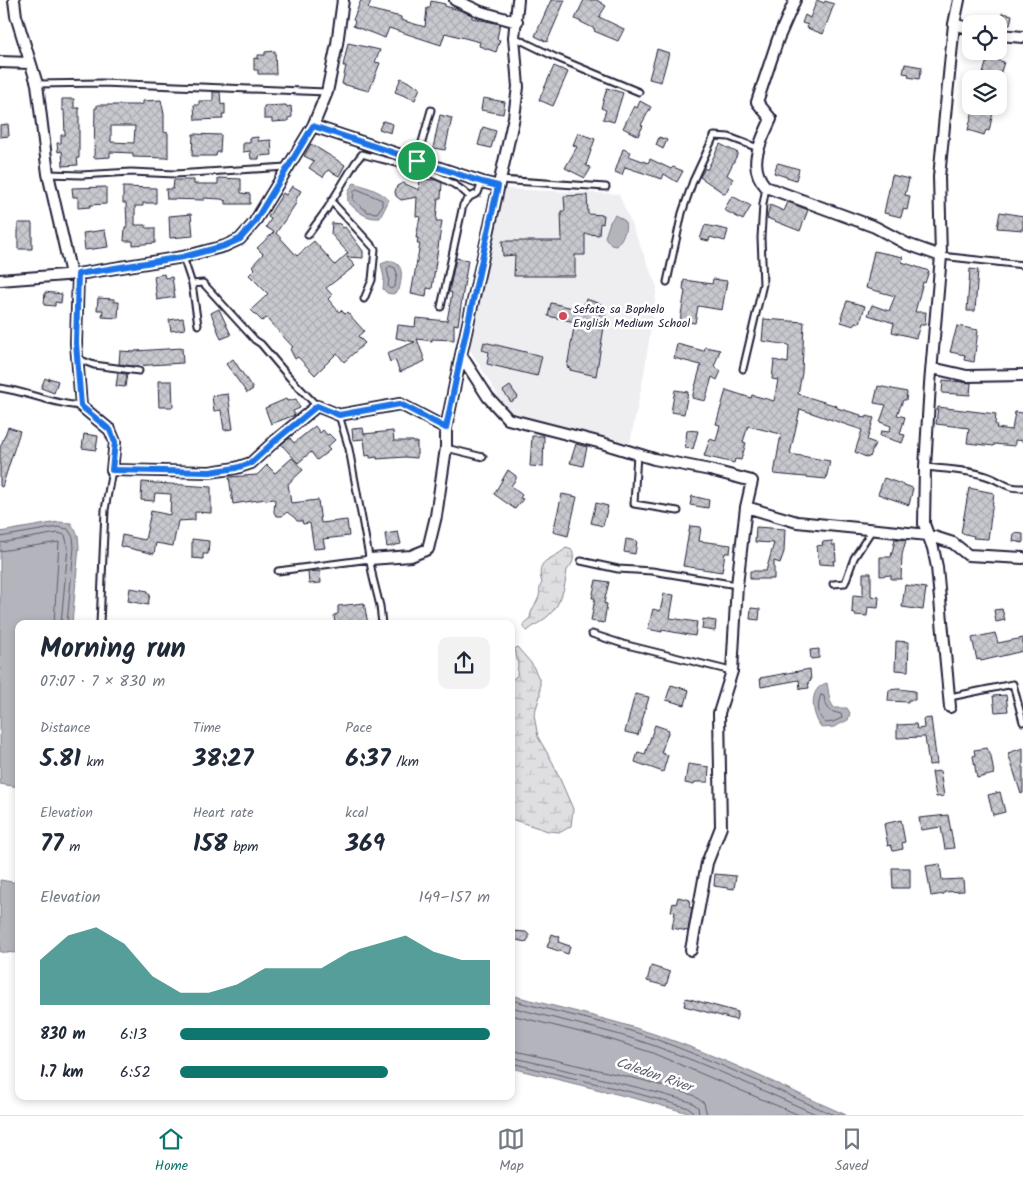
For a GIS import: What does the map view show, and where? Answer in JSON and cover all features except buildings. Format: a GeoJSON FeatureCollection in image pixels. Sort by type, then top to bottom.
{"type":"FeatureCollection","features":[{"type":"Feature","properties":{"kind":"street"},"geometry":{"type":"LineString","coordinates":[[14,0],[16,16],[37,84],[48,174],[75,274],[77,358],[81,406],[110,430],[115,442],[112,470],[210,472],[236,468],[251,463],[317,406],[339,415],[400,404],[446,428]]}},
{"type":"Feature","properties":{"kind":"street"},"geometry":{"type":"LineString","coordinates":[[0,280],[75,274],[183,257],[224,246],[240,239],[254,223],[313,126],[327,92],[337,44],[343,0]]}},
{"type":"Feature","properties":{"kind":"street"},"geometry":{"type":"LineString","coordinates":[[455,0],[481,12],[516,22]]}},
{"type":"Feature","properties":{"kind":"street"},"geometry":{"type":"LineString","coordinates":[[370,559],[410,556],[428,548],[436,516],[446,448],[446,428],[514,117],[518,88],[514,38],[518,0]]}},
{"type":"Feature","properties":{"kind":"street"},"geometry":{"type":"LineString","coordinates":[[795,0],[778,39],[757,102],[771,119],[758,148],[755,167],[760,180],[766,187],[875,226],[907,244],[940,256]]}},
{"type":"Feature","properties":{"kind":"street"},"geometry":{"type":"LineString","coordinates":[[950,702],[937,567],[933,548],[924,524],[925,467],[940,256],[939,178],[954,24],[959,0]]}},
{"type":"Feature","properties":{"kind":"street"},"geometry":{"type":"LineString","coordinates":[[954,24],[962,26]]}},
{"type":"Feature","properties":{"kind":"street"},"geometry":{"type":"LineString","coordinates":[[1007,36],[1023,37]]}},
{"type":"Feature","properties":{"kind":"street"},"geometry":{"type":"LineString","coordinates":[[0,62],[30,63]]}},
{"type":"Feature","properties":{"kind":"street"},"geometry":{"type":"LineString","coordinates":[[313,126],[482,182],[499,183]]}},
{"type":"Feature","properties":{"kind":"street"},"geometry":{"type":"LineString","coordinates":[[461,355],[488,397],[508,419],[654,459],[710,470],[752,481],[746,507],[737,585],[732,671],[720,713],[721,827],[707,863],[691,950]]}},
{"type":"Feature","properties":{"kind":"street"},"geometry":{"type":"LineString","coordinates":[[932,368],[966,376],[1023,375]]}},
{"type":"Feature","properties":{"kind":"street"},"geometry":{"type":"LineString","coordinates":[[746,507],[797,522],[928,535],[953,543],[968,555],[1023,558]]}},
{"type":"Feature","properties":{"kind":"lane"},"geometry":{"type":"LineString","coordinates":[[514,38],[639,92]]}},
{"type":"Feature","properties":{"kind":"lane"},"geometry":{"type":"LineString","coordinates":[[37,84],[102,83],[327,92]]}},
{"type":"Feature","properties":{"kind":"lane"},"geometry":{"type":"LineString","coordinates":[[417,161],[431,110]]}},
{"type":"Feature","properties":{"kind":"lane"},"geometry":{"type":"LineString","coordinates":[[667,282],[682,213],[693,181],[714,136],[729,137],[758,148]]}},
{"type":"Feature","properties":{"kind":"lane"},"geometry":{"type":"LineString","coordinates":[[308,235],[362,154],[429,173],[460,187],[470,197]]}},
{"type":"Feature","properties":{"kind":"lane"},"geometry":{"type":"LineString","coordinates":[[48,174],[81,175],[131,172],[175,174],[287,167]]}},
{"type":"Feature","properties":{"kind":"lane"},"geometry":{"type":"LineString","coordinates":[[441,308],[463,205],[470,197],[478,193],[482,182]]}},
{"type":"Feature","properties":{"kind":"lane"},"geometry":{"type":"LineString","coordinates":[[499,183],[606,187]]}},
{"type":"Feature","properties":{"kind":"lane"},"geometry":{"type":"LineString","coordinates":[[743,369],[763,284],[761,238],[766,187]]}},
{"type":"Feature","properties":{"kind":"lane"},"geometry":{"type":"LineString","coordinates":[[331,201],[375,249],[372,280],[364,299]]}},
{"type":"Feature","properties":{"kind":"lane"},"geometry":{"type":"LineString","coordinates":[[940,256],[1023,266]]}},
{"type":"Feature","properties":{"kind":"lane"},"geometry":{"type":"LineString","coordinates":[[183,257],[192,284],[198,325]]}},
{"type":"Feature","properties":{"kind":"lane"},"geometry":{"type":"LineString","coordinates":[[192,284],[203,283],[317,406]]}},
{"type":"Feature","properties":{"kind":"lane"},"geometry":{"type":"LineString","coordinates":[[77,358],[94,366],[139,371]]}},
{"type":"Feature","properties":{"kind":"lane"},"geometry":{"type":"LineString","coordinates":[[0,388],[20,391],[63,405],[81,406]]}},
{"type":"Feature","properties":{"kind":"lane"},"geometry":{"type":"LineString","coordinates":[[339,415],[349,449],[382,620]]}},
{"type":"Feature","properties":{"kind":"lane"},"geometry":{"type":"LineString","coordinates":[[446,448],[483,458]]}},
{"type":"Feature","properties":{"kind":"lane"},"geometry":{"type":"LineString","coordinates":[[637,454],[634,504],[678,512]]}},
{"type":"Feature","properties":{"kind":"lane"},"geometry":{"type":"LineString","coordinates":[[925,467],[948,469],[989,477],[1010,488],[1023,488]]}},
{"type":"Feature","properties":{"kind":"lane"},"geometry":{"type":"LineString","coordinates":[[100,620],[105,510],[112,470]]}},
{"type":"Feature","properties":{"kind":"lane"},"geometry":{"type":"LineString","coordinates":[[833,584],[845,583],[854,558],[872,530]]}},
{"type":"Feature","properties":{"kind":"lane"},"geometry":{"type":"LineString","coordinates":[[278,570],[370,559]]}},
{"type":"Feature","properties":{"kind":"lane"},"geometry":{"type":"LineString","coordinates":[[581,561],[737,585]]}},
{"type":"Feature","properties":{"kind":"lane"},"geometry":{"type":"LineString","coordinates":[[592,634],[623,644],[732,671]]}},
{"type":"Feature","properties":{"kind":"lane"},"geometry":{"type":"LineString","coordinates":[[950,702],[1013,684],[1023,722]]}},
{"type":"Feature","properties":{"kind":"shaded area","name":"Sefate sa Bophelo English Medium School"},"geometry":{"type":"Polygon","coordinates":[[[503,189],[619,194],[657,287],[644,374],[630,443],[510,415],[467,345],[503,189]]]}},
{"type":"Feature","properties":{"kind":"green space"},"geometry":{"type":"Polygon","coordinates":[[[566,548],[572,550],[573,558],[567,570],[559,602],[547,617],[527,631],[524,629],[524,623],[530,618],[539,597],[542,583],[540,575],[543,564],[566,548]]]}},
{"type":"Feature","properties":{"kind":"green space"},"geometry":{"type":"Polygon","coordinates":[[[517,647],[532,664],[540,681],[540,696],[534,715],[538,737],[553,763],[573,809],[571,826],[561,832],[548,831],[515,820],[515,677],[517,676],[518,664],[515,649],[517,647]]]}},
{"type":"Feature","properties":{"kind":"water"},"geometry":{"type":"Polygon","coordinates":[[[354,183],[378,192],[389,200],[380,218],[362,214],[348,202],[349,192],[354,183]]]}},
{"type":"Feature","properties":{"kind":"water"},"geometry":{"type":"Polygon","coordinates":[[[615,215],[625,221],[624,234],[616,246],[611,245],[605,237],[610,222],[615,215]]]}},
{"type":"Feature","properties":{"kind":"water"},"geometry":{"type":"Polygon","coordinates":[[[389,261],[398,265],[401,271],[399,290],[393,294],[387,293],[383,289],[384,278],[381,264],[389,261]]]}},
{"type":"Feature","properties":{"kind":"water"},"geometry":{"type":"Polygon","coordinates":[[[58,522],[71,523],[78,535],[79,547],[72,620],[15,620],[15,786],[0,784],[0,532],[58,522]]]}},
{"type":"Feature","properties":{"kind":"water"},"geometry":{"type":"Polygon","coordinates":[[[827,683],[830,701],[834,708],[847,708],[850,713],[848,720],[834,727],[822,728],[816,717],[813,703],[816,690],[827,683]]]}},
{"type":"Feature","properties":{"kind":"water"},"geometry":{"type":"Polygon","coordinates":[[[0,880],[15,882],[15,953],[0,952],[0,880]]]}},
{"type":"Feature","properties":{"kind":"water","name":"Caledon River"},"geometry":{"type":"Polygon","coordinates":[[[515,996],[654,1034],[751,1072],[846,1115],[696,1115],[515,1069],[515,996]]]}},
{"type":"Feature","properties":{"kind":"place","name":"Sefate sa Bophelo English Medium School"},"geometry":{"type":"Point","coordinates":[563,316]}},
{"type":"Feature","properties":{"kind":"route"},"geometry":{"type":"LineString","coordinates":[[313,126],[417,161],[498,186],[446,428],[400,404],[339,415],[317,406],[251,463],[236,468],[210,472],[112,470],[115,442],[110,430],[81,406],[76,343],[78,274],[183,257],[224,246],[240,239],[254,223],[313,126]]}}]}
